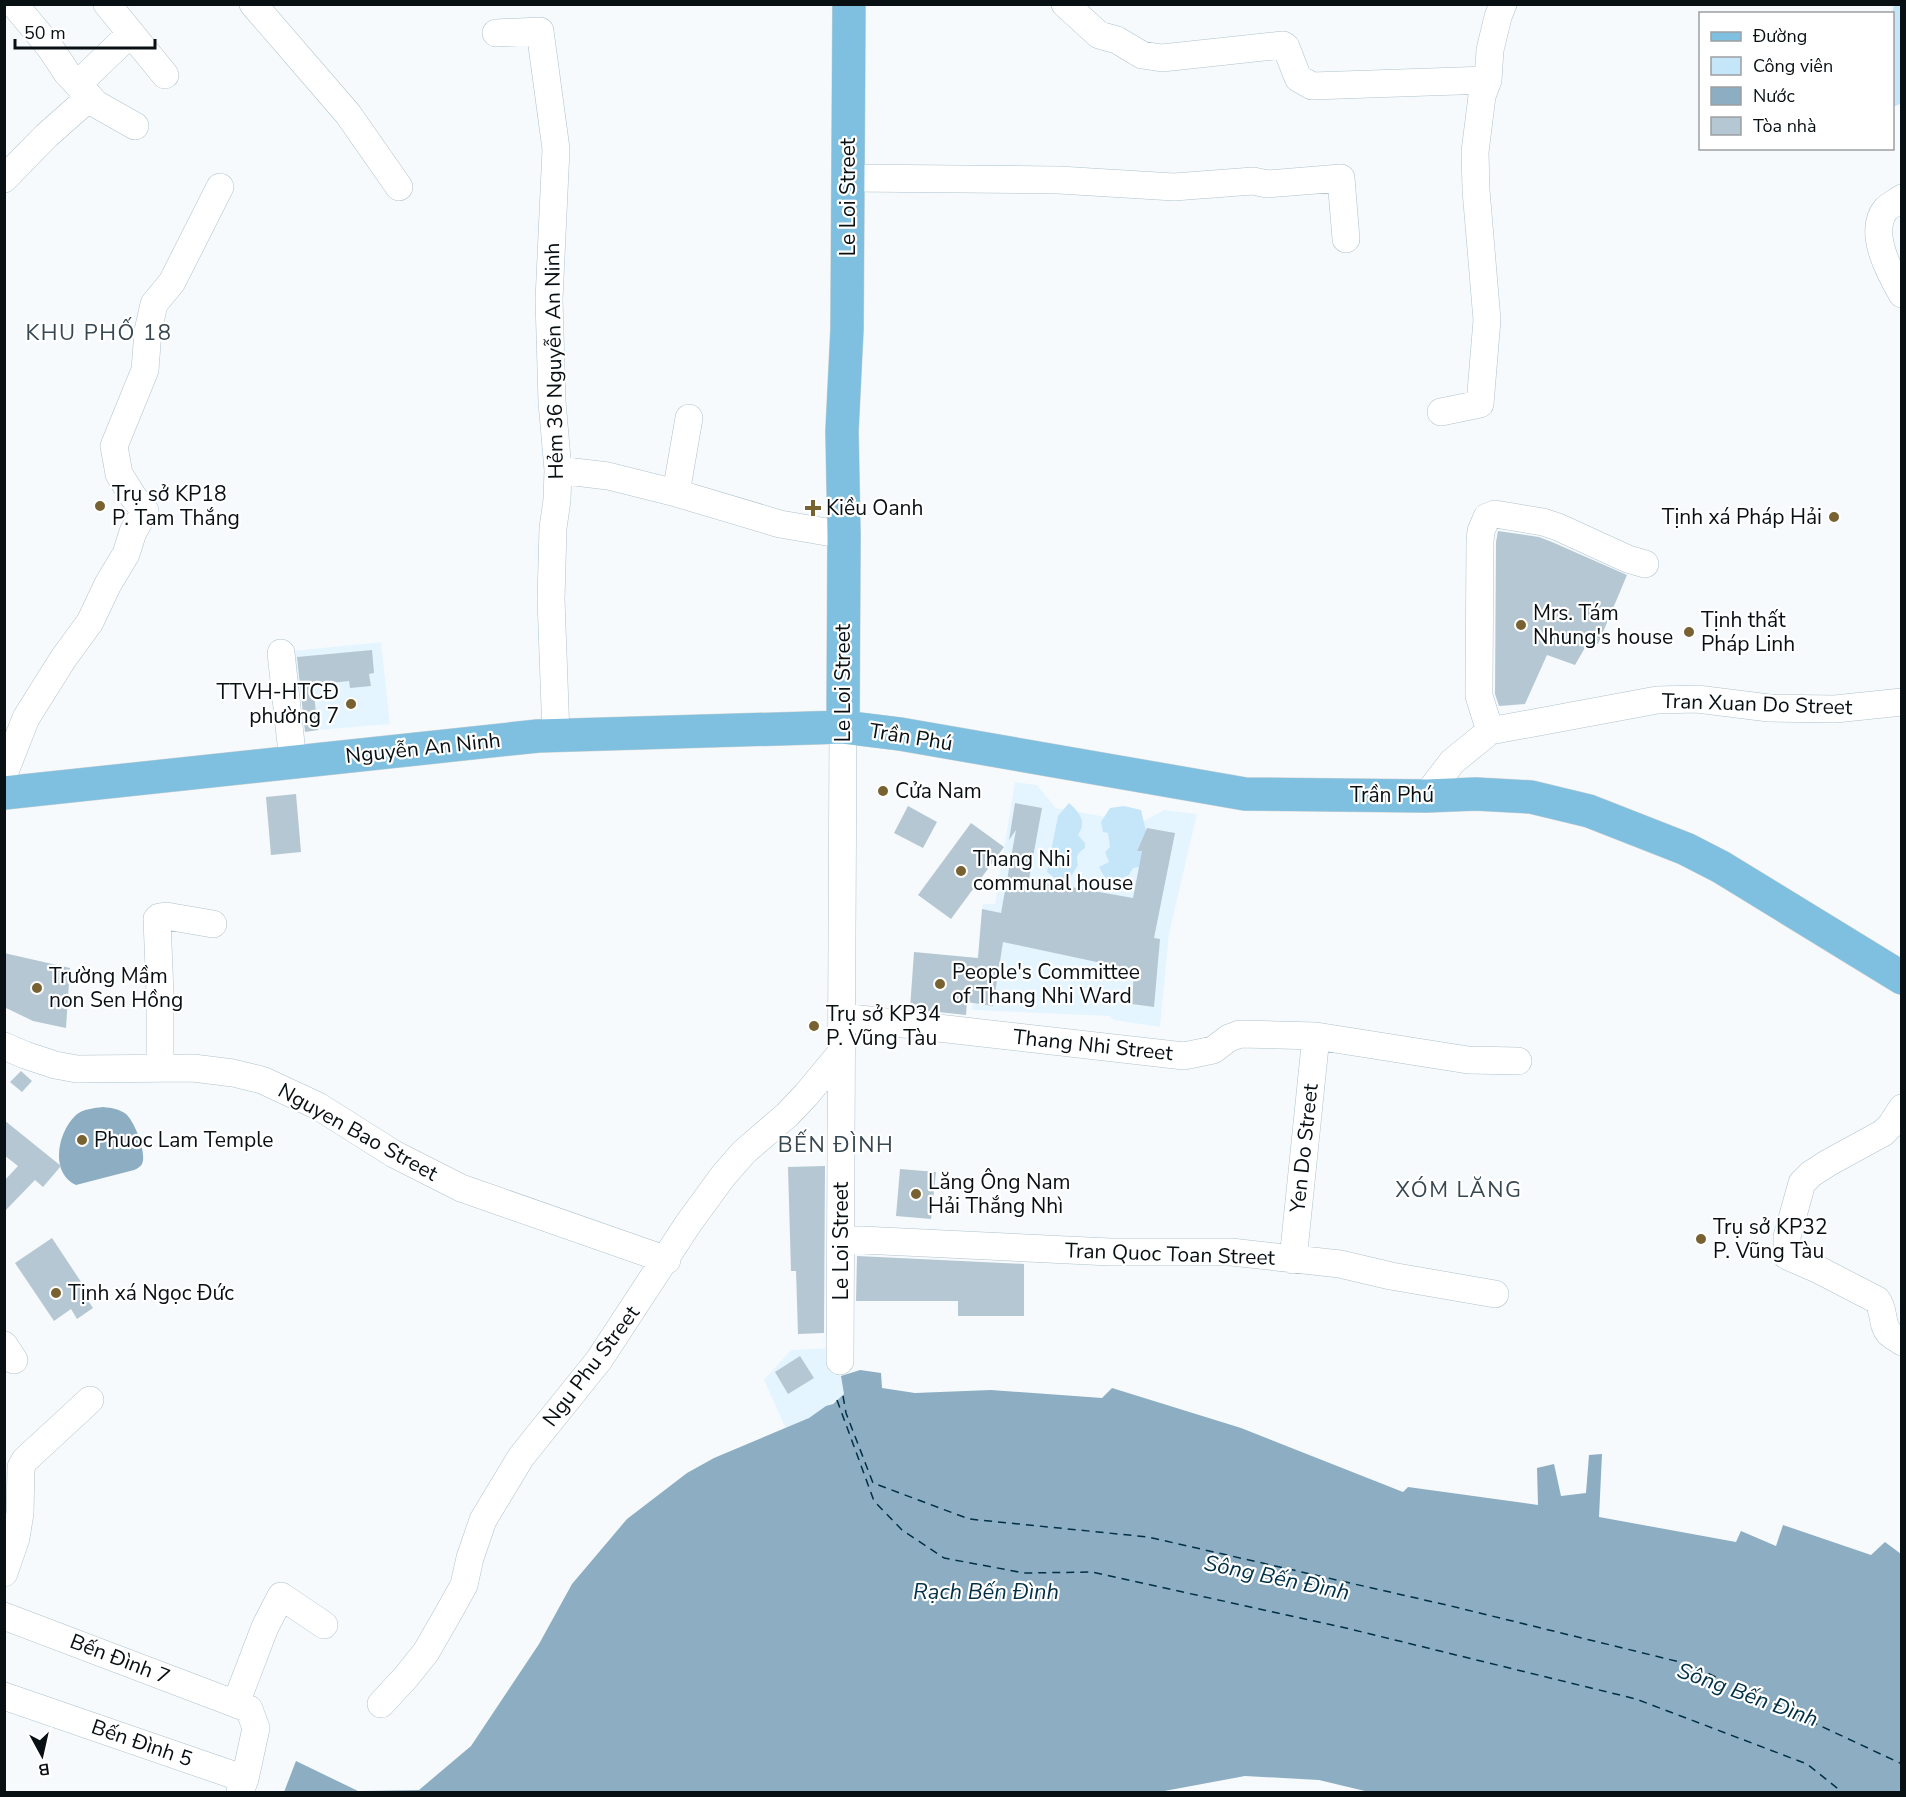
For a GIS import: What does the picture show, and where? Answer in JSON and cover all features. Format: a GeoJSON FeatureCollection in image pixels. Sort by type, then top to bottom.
{"type":"FeatureCollection","features":[{"type":"Feature","properties":{"kind":"main road","name":"Le Loi Street"},"geometry":{"type":"LineString","coordinates":[[843,727],[842,431],[847,329],[849,4]]}},
{"type":"Feature","properties":{"kind":"main road","name":"Nguyễn An Ninh"},"geometry":{"type":"LineString","coordinates":[[4,793],[556,735],[843,727]]}},
{"type":"Feature","properties":{"kind":"main road","name":"Trần Phú"},"geometry":{"type":"LineString","coordinates":[[843,727],[900,734],[1245,794],[1426,796],[1476,794],[1531,797],[1589,811],[1686,849],[1721,867],[1902,978]]}},
{"type":"Feature","properties":{"kind":"street"},"geometry":{"type":"LineString","coordinates":[[14,4],[96,104],[135,126]]}},
{"type":"Feature","properties":{"kind":"street"},"geometry":{"type":"LineString","coordinates":[[107,4],[165,75]]}},
{"type":"Feature","properties":{"kind":"street"},"geometry":{"type":"LineString","coordinates":[[253,4],[348,114],[399,187]]}},
{"type":"Feature","properties":{"kind":"street"},"geometry":{"type":"LineString","coordinates":[[1065,4],[1093,31],[1153,58],[1283,45],[1286,47],[1298,78],[1312,86],[1488,80]]}},
{"type":"Feature","properties":{"kind":"street"},"geometry":{"type":"LineString","coordinates":[[1441,412],[1480,404],[1487,320],[1475,152],[1482,96],[1488,80],[1490,50],[1503,4]]}},
{"type":"Feature","properties":{"kind":"street","name":"Hẻm 36 Nguyễn An Ninh"},"geometry":{"type":"LineString","coordinates":[[496,33],[540,32],[556,149],[549,300],[552,402],[558,470],[553,528],[551,599],[556,735]]}},
{"type":"Feature","properties":{"kind":"street"},"geometry":{"type":"LineString","coordinates":[[4,179],[46,136],[131,33]]}},
{"type":"Feature","properties":{"kind":"street"},"geometry":{"type":"LineString","coordinates":[[848,178],[1059,180],[1174,188],[1253,181],[1267,184],[1341,178],[1346,239]]}},
{"type":"Feature","properties":{"kind":"street"},"geometry":{"type":"LineString","coordinates":[[4,774],[26,718],[63,659],[90,622],[108,584],[126,554],[133,532],[145,511],[119,474],[114,446],[145,370],[148,331],[154,304],[172,282],[220,187]]}},
{"type":"Feature","properties":{"kind":"street"},"geometry":{"type":"LineString","coordinates":[[1902,198],[1885,210],[1879,226],[1881,247],[1888,268],[1902,294]]}},
{"type":"Feature","properties":{"kind":"street"},"geometry":{"type":"LineString","coordinates":[[676,493],[689,418]]}},
{"type":"Feature","properties":{"kind":"street"},"geometry":{"type":"LineString","coordinates":[[558,470],[608,476],[676,493],[780,524],[844,536]]}},
{"type":"Feature","properties":{"kind":"street"},"geometry":{"type":"LineString","coordinates":[[1490,731],[1479,696],[1480,541],[1481,531],[1487,517],[1495,514],[1543,522],[1628,559],[1645,564]]}},
{"type":"Feature","properties":{"kind":"street"},"geometry":{"type":"LineString","coordinates":[[281,653],[293,762]]}},
{"type":"Feature","properties":{"kind":"street","name":"Tran Xuan Do Street"},"geometry":{"type":"LineString","coordinates":[[1426,796],[1452,762],[1490,731],[1657,700],[1697,699],[1769,708],[1835,709],[1902,702]]}},
{"type":"Feature","properties":{"kind":"street","name":"Le Loi Street"},"geometry":{"type":"LineString","coordinates":[[840,1361],[843,727]]}},
{"type":"Feature","properties":{"kind":"street"},"geometry":{"type":"LineString","coordinates":[[160,1068],[157,919],[165,916],[213,924]]}},
{"type":"Feature","properties":{"kind":"street","name":"Thang Nhi Street"},"geometry":{"type":"LineString","coordinates":[[842,1017],[1184,1056],[1213,1050],[1229,1038],[1240,1034],[1316,1036],[1468,1060],[1518,1061]]}},
{"type":"Feature","properties":{"kind":"street","name":"Yen Do Street"},"geometry":{"type":"LineString","coordinates":[[1293,1260],[1316,1036]]}},
{"type":"Feature","properties":{"kind":"street","name":"Nguyen Bao Street"},"geometry":{"type":"LineString","coordinates":[[4,1046],[45,1062],[77,1069],[193,1068],[233,1073],[262,1080],[318,1106],[394,1154],[461,1188],[667,1260]]}},
{"type":"Feature","properties":{"kind":"street","name":"Ngu Phu Street"},"geometry":{"type":"LineString","coordinates":[[381,1704],[426,1652],[450,1612],[464,1585],[470,1558],[483,1520],[521,1457],[599,1360],[667,1260],[688,1224],[723,1176],[744,1152],[794,1108],[841,1053]]}},
{"type":"Feature","properties":{"kind":"street"},"geometry":{"type":"LineString","coordinates":[[1902,1108],[1883,1133],[1828,1163],[1802,1183],[1787,1237],[1787,1256],[1877,1300],[1882,1306],[1888,1332],[1902,1342]]}},
{"type":"Feature","properties":{"kind":"street","name":"Tran Quoc Toan Street"},"geometry":{"type":"LineString","coordinates":[[841,1239],[1110,1252],[1231,1252],[1340,1264],[1390,1276],[1495,1294]]}},
{"type":"Feature","properties":{"kind":"street"},"geometry":{"type":"LineString","coordinates":[[4,1573],[16,1538],[19,1520],[21,1467],[25,1460],[90,1400]]}},
{"type":"Feature","properties":{"kind":"street"},"geometry":{"type":"LineString","coordinates":[[242,1786],[256,1728],[249,1709],[236,1703],[264,1627],[281,1596],[324,1624]]}},
{"type":"Feature","properties":{"kind":"street","name":"Bến Đình 7"},"geometry":{"type":"LineString","coordinates":[[4,1616],[236,1703]]}},
{"type":"Feature","properties":{"kind":"street","name":"Bến Đình 5"},"geometry":{"type":"LineString","coordinates":[[4,1696],[242,1786]]}},
{"type":"Feature","properties":{"kind":"shaded area","name":"TTVH-HTCĐ phường 7"},"geometry":{"type":"Polygon","coordinates":[[[381,642],[390,724],[318,730],[313,682],[288,685],[284,652],[381,642]]]}},
{"type":"Feature","properties":{"kind":"shaded area"},"geometry":{"type":"Polygon","coordinates":[[[1015,782],[1037,785],[1056,808],[1140,823],[1164,810],[1197,814],[1169,934],[1160,1027],[1114,1020],[1109,1016],[972,1010],[983,904],[995,904],[1015,782]]]}},
{"type":"Feature","properties":{"kind":"shaded area"},"geometry":{"type":"Polygon","coordinates":[[[829,1348],[832,1368],[841,1376],[844,1395],[809,1418],[786,1429],[764,1380],[791,1350],[829,1348]]]}},
{"type":"Feature","properties":{"kind":"green space"},"geometry":{"type":"Polygon","coordinates":[[[1894,5],[1901,5],[1902,103],[1894,107],[1894,12],[1894,5]]]}},
{"type":"Feature","properties":{"kind":"green space"},"geometry":{"type":"Polygon","coordinates":[[[1069,803],[1081,818],[1082,826],[1078,835],[1085,843],[1085,848],[1079,853],[1078,865],[1065,886],[1047,872],[1058,816],[1069,803]]]}},
{"type":"Feature","properties":{"kind":"green space"},"geometry":{"type":"Polygon","coordinates":[[[1124,806],[1141,810],[1146,831],[1137,850],[1142,851],[1139,867],[1133,868],[1129,875],[1116,881],[1105,878],[1099,867],[1109,862],[1105,852],[1110,847],[1108,833],[1103,832],[1101,822],[1110,808],[1124,806]]]}},
{"type":"Feature","properties":{"kind":"water"},"geometry":{"type":"Polygon","coordinates":[[[103,1107],[121,1111],[129,1118],[142,1145],[142,1164],[134,1170],[76,1185],[62,1171],[59,1162],[61,1141],[76,1115],[85,1110],[103,1107]]]}},
{"type":"Feature","properties":{"kind":"water","name":"Rạch Bến Đình"},"geometry":{"type":"Polygon","coordinates":[[[860,1370],[881,1373],[882,1388],[915,1393],[991,1390],[1102,1398],[1112,1388],[1241,1428],[1403,1492],[1408,1487],[1538,1505],[1537,1468],[1554,1464],[1561,1496],[1586,1493],[1589,1455],[1602,1454],[1599,1517],[1736,1542],[1741,1531],[1776,1546],[1783,1525],[1871,1555],[1885,1542],[1901,1554],[1901,1792],[1369,1792],[1319,1780],[1245,1776],[1159,1792],[284,1792],[296,1761],[358,1791],[419,1790],[471,1746],[539,1644],[572,1584],[627,1519],[687,1473],[714,1458],[809,1418],[833,1404],[844,1394],[841,1376],[860,1370]]]}},
{"type":"Feature","properties":{"kind":"building"},"geometry":{"type":"Polygon","coordinates":[[[1498,531],[1539,537],[1627,575],[1598,644],[1590,639],[1575,665],[1547,655],[1525,704],[1499,706],[1495,694],[1498,531]]]}},
{"type":"Feature","properties":{"kind":"building"},"geometry":{"type":"Polygon","coordinates":[[[372,650],[374,673],[369,674],[371,686],[350,688],[349,681],[313,685],[318,730],[305,732],[297,657],[372,650]]]}},
{"type":"Feature","properties":{"kind":"building"},"geometry":{"type":"Polygon","coordinates":[[[296,794],[301,852],[271,855],[266,797],[296,794]]]}},
{"type":"Feature","properties":{"kind":"building"},"geometry":{"type":"Polygon","coordinates":[[[1015,803],[1042,808],[1029,879],[1065,886],[1133,898],[1142,851],[1137,851],[1147,828],[1175,833],[1154,938],[1160,939],[1154,1007],[1132,1004],[1134,970],[1003,942],[993,1006],[967,1002],[966,1015],[910,1009],[914,952],[978,958],[982,909],[1001,913],[1016,830],[1009,840],[1015,803]]]}},
{"type":"Feature","properties":{"kind":"building"},"geometry":{"type":"Polygon","coordinates":[[[908,806],[937,822],[923,848],[894,833],[908,806]]]}},
{"type":"Feature","properties":{"kind":"building","name":"Thang Nhi communal house"},"geometry":{"type":"Polygon","coordinates":[[[971,823],[1004,847],[951,919],[918,895],[971,823]]]}},
{"type":"Feature","properties":{"kind":"building","name":"Trường Mầm non Sen Hồng"},"geometry":{"type":"Polygon","coordinates":[[[4,953],[70,968],[66,1028],[33,1021],[4,1007],[4,953]]]}},
{"type":"Feature","properties":{"kind":"building"},"geometry":{"type":"Polygon","coordinates":[[[21,1071],[32,1081],[22,1092],[10,1082],[21,1071]]]}},
{"type":"Feature","properties":{"kind":"building"},"geometry":{"type":"Polygon","coordinates":[[[4,1120],[61,1166],[43,1187],[35,1180],[4,1212],[4,1181],[18,1166],[4,1155],[4,1120]]]}},
{"type":"Feature","properties":{"kind":"building"},"geometry":{"type":"Polygon","coordinates":[[[825,1166],[824,1333],[798,1334],[796,1271],[791,1271],[788,1167],[825,1166]]]}},
{"type":"Feature","properties":{"kind":"building","name":"Lăng Ông Nam Hải Thắng Nhì"},"geometry":{"type":"Polygon","coordinates":[[[900,1169],[936,1172],[931,1219],[896,1216],[900,1169]]]}},
{"type":"Feature","properties":{"kind":"building"},"geometry":{"type":"Polygon","coordinates":[[[52,1238],[91,1297],[87,1299],[93,1308],[77,1319],[71,1309],[54,1321],[15,1263],[52,1238]]]}},
{"type":"Feature","properties":{"kind":"building"},"geometry":{"type":"Polygon","coordinates":[[[857,1256],[1024,1264],[1024,1316],[958,1316],[958,1301],[856,1301],[857,1256]]]}},
{"type":"Feature","properties":{"kind":"building"},"geometry":{"type":"Polygon","coordinates":[[[800,1356],[814,1378],[788,1394],[775,1372],[800,1356]]]}},
{"type":"Feature","properties":{"kind":"ferry route"},"geometry":{"type":"LineString","coordinates":[[843,1396],[846,1413],[873,1483],[969,1519],[1148,1537],[1451,1606],[1688,1664],[1902,1764]]}},
{"type":"Feature","properties":{"kind":"ferry route"},"geometry":{"type":"LineString","coordinates":[[837,1400],[874,1501],[902,1530],[944,1558],[1024,1573],[1092,1572],[1350,1629],[1636,1699],[1807,1764],[1842,1792]]}},
{"type":"Feature","properties":{"kind":"place","name":"Trụ sở KP18 P. Tam Thắng"},"geometry":{"type":"Point","coordinates":[100,506]}},
{"type":"Feature","properties":{"kind":"place","name":"Kiều Oanh"},"geometry":{"type":"Point","coordinates":[813,508]}},
{"type":"Feature","properties":{"kind":"place","name":"Tịnh xá Pháp Hải"},"geometry":{"type":"Point","coordinates":[1834,517]}},
{"type":"Feature","properties":{"kind":"place","name":"Mrs. Tám Nhung's house"},"geometry":{"type":"Point","coordinates":[1521,625]}},
{"type":"Feature","properties":{"kind":"place","name":"Tịnh thất Pháp Linh"},"geometry":{"type":"Point","coordinates":[1689,632]}},
{"type":"Feature","properties":{"kind":"place","name":"TTVH-HTCĐ phường 7"},"geometry":{"type":"Point","coordinates":[351,704]}},
{"type":"Feature","properties":{"kind":"place","name":"Cửa Nam"},"geometry":{"type":"Point","coordinates":[883,791]}},
{"type":"Feature","properties":{"kind":"place","name":"Thang Nhi communal house"},"geometry":{"type":"Point","coordinates":[961,871]}},
{"type":"Feature","properties":{"kind":"place","name":"People's Committee of Thang Nhi Ward"},"geometry":{"type":"Point","coordinates":[940,984]}},
{"type":"Feature","properties":{"kind":"place","name":"Trường Mầm non Sen Hồng"},"geometry":{"type":"Point","coordinates":[37,988]}},
{"type":"Feature","properties":{"kind":"place","name":"Trụ sở KP34 P. Vũng Tàu"},"geometry":{"type":"Point","coordinates":[814,1026]}},
{"type":"Feature","properties":{"kind":"place","name":"Phuoc Lam Temple"},"geometry":{"type":"Point","coordinates":[82,1140]}},
{"type":"Feature","properties":{"kind":"place","name":"Lăng Ông Nam Hải Thắng Nhì"},"geometry":{"type":"Point","coordinates":[916,1194]}},
{"type":"Feature","properties":{"kind":"place","name":"Trụ sở KP32 P. Vũng Tàu"},"geometry":{"type":"Point","coordinates":[1701,1239]}},
{"type":"Feature","properties":{"kind":"place","name":"Tịnh xá Ngọc Đức"},"geometry":{"type":"Point","coordinates":[56,1293]}},
{"type":"Feature","properties":{"kind":"district","name":"KHU PHỐ 18"},"geometry":{"type":"Point","coordinates":[99,332]}},
{"type":"Feature","properties":{"kind":"district","name":"BẾN ĐÌNH"},"geometry":{"type":"Point","coordinates":[836,1144]}},
{"type":"Feature","properties":{"kind":"district","name":"XÓM LĂNG"},"geometry":{"type":"Point","coordinates":[1459,1189]}},
{"type":"Feature","properties":{"kind":"water label","name":"Sông Bến Đình"},"geometry":{"type":"Point","coordinates":[1277,1577]}},
{"type":"Feature","properties":{"kind":"water label","name":"Sông Bến Đình"},"geometry":{"type":"Point","coordinates":[1748,1694]}}]}
